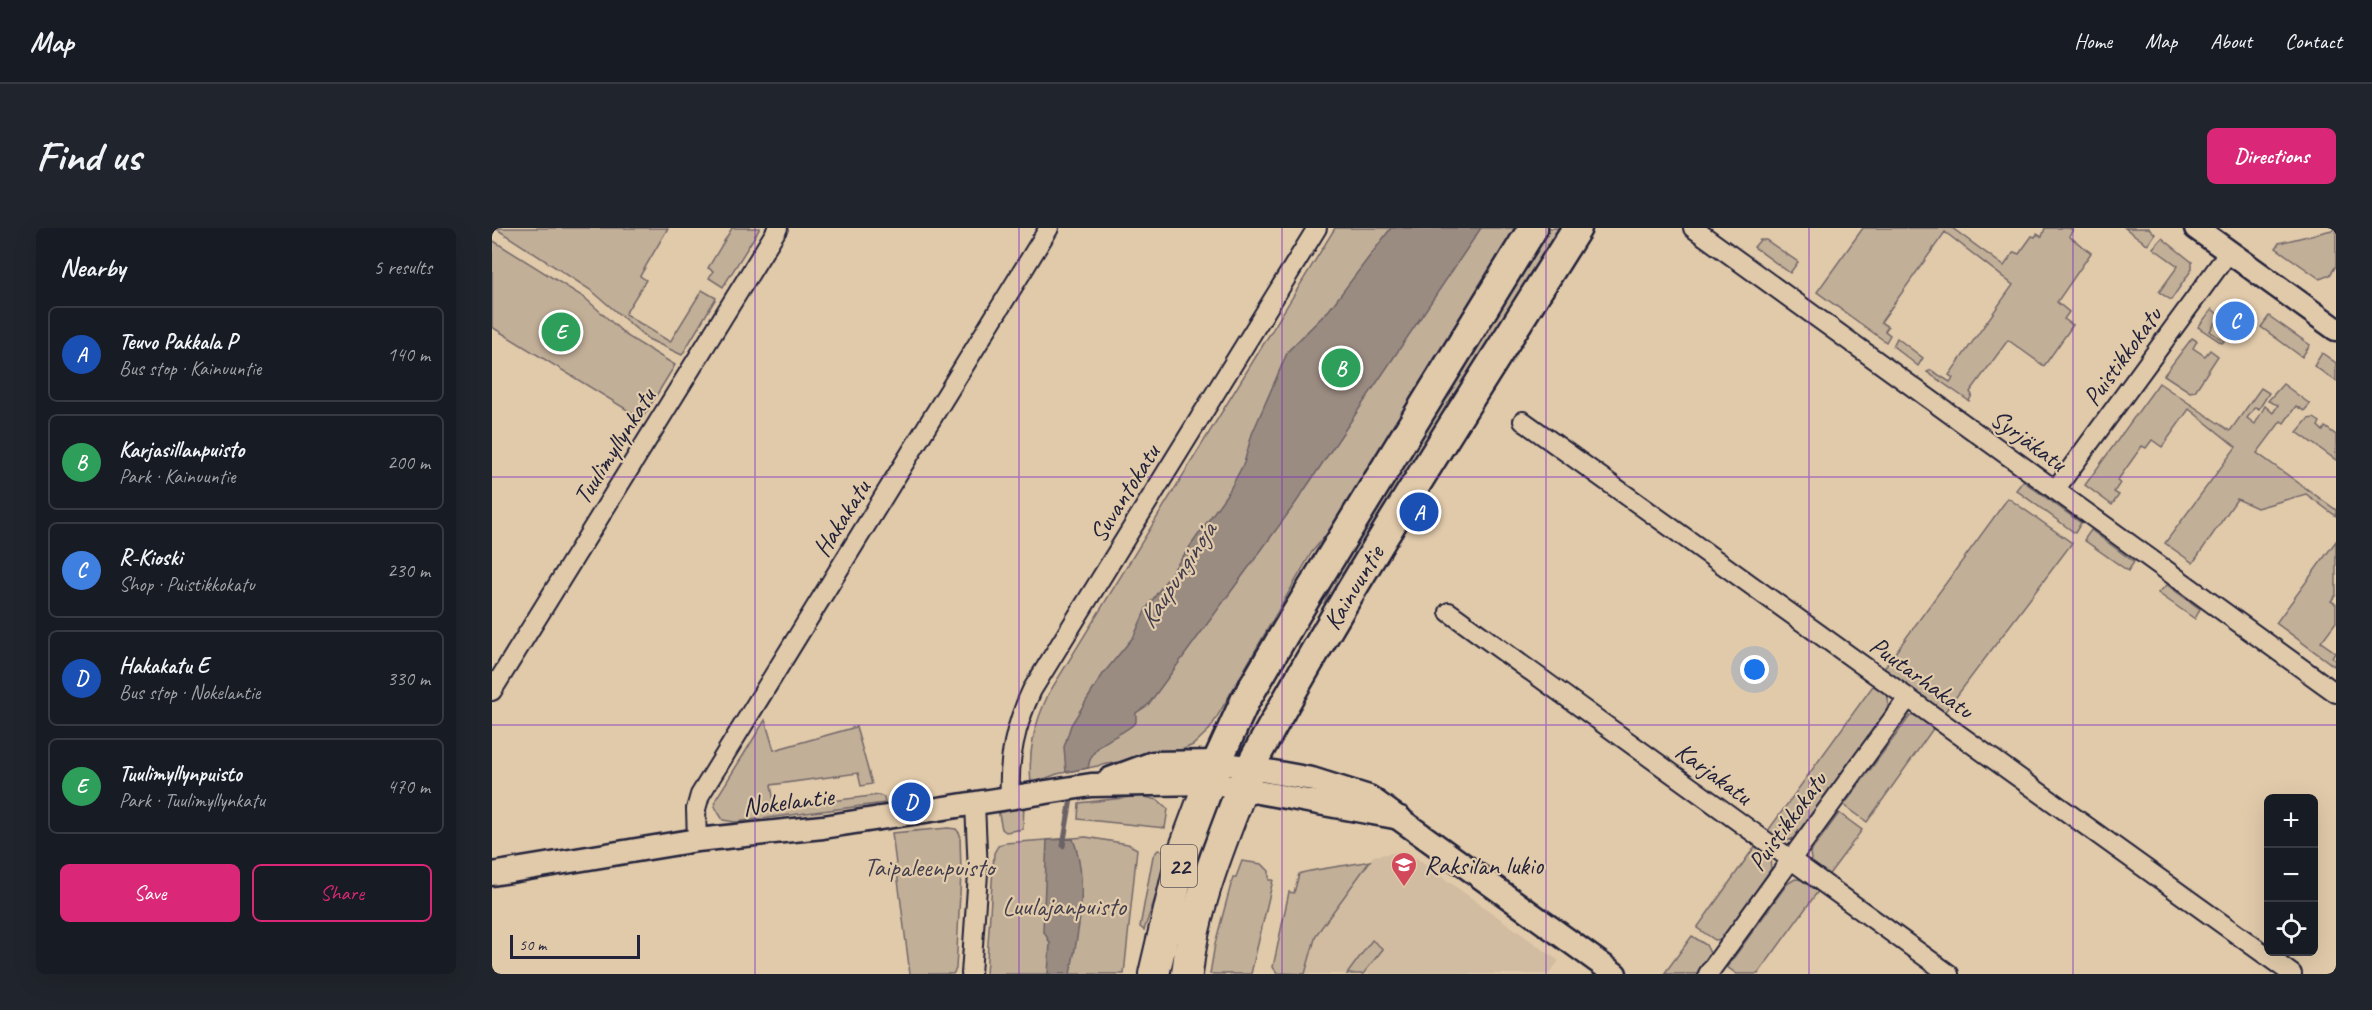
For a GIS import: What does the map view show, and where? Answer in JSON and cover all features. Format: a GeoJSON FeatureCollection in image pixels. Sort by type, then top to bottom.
{"type":"FeatureCollection","features":[{"type":"Feature","properties":{"kind":"highway","name":"Kainuuntie"},"geometry":{"type":"LineString","coordinates":[[1154,974],[1182,855],[1213,772]]}},
{"type":"Feature","properties":{"kind":"highway","name":"Kainuuntie"},"geometry":{"type":"LineString","coordinates":[[1187,974],[1197,918],[1213,866],[1246,778]]}},
{"type":"Feature","properties":{"kind":"main road","name":"Kainuuntie"},"geometry":{"type":"LineString","coordinates":[[1213,772],[1245,701],[1296,614],[1533,228]]}},
{"type":"Feature","properties":{"kind":"main road","name":"Kainuuntie"},"geometry":{"type":"LineString","coordinates":[[1246,778],[1332,622],[1577,228]]}},
{"type":"Feature","properties":{"kind":"street","name":"Tuulimyllynkatu"},"geometry":{"type":"LineString","coordinates":[[494,682],[778,228]]}},
{"type":"Feature","properties":{"kind":"street","name":"Hakakatu"},"geometry":{"type":"LineString","coordinates":[[697,840],[696,809],[700,795],[1049,228]]}},
{"type":"Feature","properties":{"kind":"street","name":"Suvantokatu"},"geometry":{"type":"LineString","coordinates":[[1010,798],[1010,753],[1022,712],[1032,690],[1317,228]]}},
{"type":"Feature","properties":{"kind":"street","name":"Syrjäkatu"},"geometry":{"type":"LineString","coordinates":[[1693,228],[2336,693]]}},
{"type":"Feature","properties":{"kind":"street"},"geometry":{"type":"LineString","coordinates":[[2196,228],[2336,328]]}},
{"type":"Feature","properties":{"kind":"street","name":"Puistikkokatu"},"geometry":{"type":"LineString","coordinates":[[2055,490],[2229,252]]}},
{"type":"Feature","properties":{"kind":"street","name":"Puutarhakatu"},"geometry":{"type":"LineString","coordinates":[[1523,421],[2292,974]]}},
{"type":"Feature","properties":{"kind":"street","name":"Karjakatu"},"geometry":{"type":"LineString","coordinates":[[1449,612],[1949,974]]}},
{"type":"Feature","properties":{"kind":"street","name":"Puistikkokatu"},"geometry":{"type":"LineString","coordinates":[[1708,974],[1908,698]]}},
{"type":"Feature","properties":{"kind":"street","name":"Nokelantie"},"geometry":{"type":"LineString","coordinates":[[492,874],[697,840],[824,826],[1092,785],[1153,763],[1246,778],[1331,804],[1400,818],[1615,974]]}},
{"type":"Feature","properties":{"kind":"street"},"geometry":{"type":"LineString","coordinates":[[972,974],[978,873],[975,804]]}},
{"type":"Feature","properties":{"kind":"shaded area","name":"Raksilan lukio"},"geometry":{"type":"Polygon","coordinates":[[[1406,851],[1559,961],[1549,974],[1305,974],[1316,935],[1373,856],[1406,851]]]}},
{"type":"Feature","properties":{"kind":"green space"},"geometry":{"type":"Polygon","coordinates":[[[495,228],[668,228],[640,276],[646,280],[625,314],[670,342],[702,290],[716,298],[682,355],[648,339],[592,291],[495,228]]]}},
{"type":"Feature","properties":{"kind":"green space"},"geometry":{"type":"Polygon","coordinates":[[[732,228],[760,228],[723,287],[709,278],[713,271],[708,268],[732,228]]]}},
{"type":"Feature","properties":{"kind":"green space"},"geometry":{"type":"Polygon","coordinates":[[[1335,228],[1520,228],[1348,508],[1312,552],[1210,729],[1193,745],[1184,749],[1057,774],[1031,784],[1030,760],[1033,738],[1049,693],[1335,228]]]}},
{"type":"Feature","properties":{"kind":"green space"},"geometry":{"type":"Polygon","coordinates":[[[1545,228],[1560,228],[1327,606],[1324,603],[1351,541],[1545,228]]]}},
{"type":"Feature","properties":{"kind":"green space"},"geometry":{"type":"Polygon","coordinates":[[[1863,228],[1952,228],[2004,266],[2014,252],[2019,254],[2032,236],[2035,237],[2037,234],[2042,237],[2045,228],[2069,228],[2073,230],[2069,236],[2091,253],[2057,302],[2069,312],[2064,319],[2073,325],[2044,366],[2008,340],[1970,392],[1972,395],[1969,401],[1927,372],[1931,370],[1950,382],[1953,378],[1949,375],[2013,285],[1945,232],[1881,322],[1888,327],[1885,331],[1890,335],[1886,342],[1817,292],[1863,228]]]}},
{"type":"Feature","properties":{"kind":"green space"},"geometry":{"type":"Polygon","coordinates":[[[2125,228],[2149,228],[2155,234],[2148,245],[2125,228]]]}},
{"type":"Feature","properties":{"kind":"green space"},"geometry":{"type":"Polygon","coordinates":[[[2336,229],[2336,266],[2330,275],[2320,279],[2276,248],[2279,243],[2336,229]]]}},
{"type":"Feature","properties":{"kind":"green space"},"geometry":{"type":"Polygon","coordinates":[[[2162,238],[2192,262],[2192,269],[2171,300],[2159,292],[2178,266],[2153,248],[2162,238]]]}},
{"type":"Feature","properties":{"kind":"green space"},"geometry":{"type":"Polygon","coordinates":[[[492,240],[585,298],[627,336],[675,365],[642,419],[492,327],[492,240]]]}},
{"type":"Feature","properties":{"kind":"green space"},"geometry":{"type":"Polygon","coordinates":[[[1760,240],[1766,240],[1798,262],[1790,273],[1754,247],[1760,240]]]}},
{"type":"Feature","properties":{"kind":"green space"},"geometry":{"type":"Polygon","coordinates":[[[2212,309],[2220,316],[2210,331],[2224,341],[2222,343],[2198,327],[2212,309]]]}},
{"type":"Feature","properties":{"kind":"green space"},"geometry":{"type":"Polygon","coordinates":[[[2269,316],[2310,345],[2302,357],[2261,327],[2269,316]]]}},
{"type":"Feature","properties":{"kind":"green space"},"geometry":{"type":"Polygon","coordinates":[[[1897,338],[1923,358],[1918,366],[1893,346],[1897,338]]]}},
{"type":"Feature","properties":{"kind":"green space"},"geometry":{"type":"Polygon","coordinates":[[[2192,338],[2197,341],[2193,348],[2205,356],[2210,350],[2218,356],[2195,391],[2190,392],[2164,375],[2192,338]]]}},
{"type":"Feature","properties":{"kind":"green space"},"geometry":{"type":"Polygon","coordinates":[[[2322,353],[2336,363],[2336,381],[2314,366],[2322,353]]]}},
{"type":"Feature","properties":{"kind":"green space"},"geometry":{"type":"Polygon","coordinates":[[[2159,383],[2230,431],[2261,388],[2269,393],[2259,409],[2255,407],[2247,418],[2255,424],[2265,406],[2273,413],[2278,405],[2268,401],[2283,384],[2310,404],[2304,411],[2296,406],[2284,423],[2281,421],[2257,453],[2336,510],[2336,516],[2306,494],[2257,508],[2237,499],[2193,563],[2165,543],[2236,447],[2189,409],[2162,447],[2152,440],[2146,448],[2142,446],[2117,481],[2120,483],[2114,492],[2119,495],[2112,505],[2085,485],[2159,383]]]}},
{"type":"Feature","properties":{"kind":"green space"},"geometry":{"type":"Polygon","coordinates":[[[2314,418],[2320,422],[2318,426],[2323,431],[2325,427],[2336,435],[2336,460],[2297,432],[2308,419],[2314,418]]]}},
{"type":"Feature","properties":{"kind":"green space"},"geometry":{"type":"Polygon","coordinates":[[[2023,481],[2081,523],[2075,533],[2016,490],[2023,481]]]}},
{"type":"Feature","properties":{"kind":"green space"},"geometry":{"type":"Polygon","coordinates":[[[2008,498],[2072,543],[1944,713],[1884,668],[2008,498]]]}},
{"type":"Feature","properties":{"kind":"green space"},"geometry":{"type":"Polygon","coordinates":[[[2091,530],[2134,562],[2128,571],[2084,540],[2091,530]]]}},
{"type":"Feature","properties":{"kind":"green space"},"geometry":{"type":"Polygon","coordinates":[[[2336,541],[2336,595],[2331,601],[2336,604],[2336,622],[2321,642],[2335,652],[2332,657],[2336,660],[2334,666],[2276,623],[2336,541]]]}},
{"type":"Feature","properties":{"kind":"green space"},"geometry":{"type":"Polygon","coordinates":[[[2167,585],[2200,609],[2195,619],[2158,593],[2167,585]]]}},
{"type":"Feature","properties":{"kind":"green space"},"geometry":{"type":"Polygon","coordinates":[[[1875,683],[1887,697],[1888,705],[1884,715],[1794,838],[1783,841],[1773,837],[1767,832],[1875,683]]]}},
{"type":"Feature","properties":{"kind":"green space"},"geometry":{"type":"Polygon","coordinates":[[[1910,716],[1920,716],[1935,726],[1867,822],[1844,805],[1910,716]]]}},
{"type":"Feature","properties":{"kind":"green space"},"geometry":{"type":"Polygon","coordinates":[[[765,720],[774,750],[856,727],[872,784],[861,786],[858,773],[771,785],[775,808],[879,795],[884,797],[885,803],[735,822],[723,820],[715,807],[716,799],[765,720]]]}},
{"type":"Feature","properties":{"kind":"green space"},"geometry":{"type":"Polygon","coordinates":[[[1141,796],[1158,800],[1168,809],[1165,828],[1078,819],[1079,803],[1141,796]]]}},
{"type":"Feature","properties":{"kind":"green space"},"geometry":{"type":"Polygon","coordinates":[[[1024,805],[1023,829],[1006,832],[1002,829],[998,810],[1024,805]]]}},
{"type":"Feature","properties":{"kind":"green space"},"geometry":{"type":"Polygon","coordinates":[[[1839,813],[1862,830],[1827,877],[1812,865],[1810,853],[1839,813]]]}},
{"type":"Feature","properties":{"kind":"green space","name":"Taipaleenpuisto"},"geometry":{"type":"Polygon","coordinates":[[[956,829],[960,834],[961,874],[956,969],[953,974],[910,974],[892,833],[956,829]]]}},
{"type":"Feature","properties":{"kind":"green space","name":"Luulajanpuisto"},"geometry":{"type":"Polygon","coordinates":[[[1086,837],[1128,844],[1137,849],[1124,974],[986,974],[994,853],[998,846],[1005,843],[1086,837]]]}},
{"type":"Feature","properties":{"kind":"green space"},"geometry":{"type":"Polygon","coordinates":[[[1756,845],[1770,858],[1771,869],[1723,939],[1715,940],[1697,928],[1756,845]]]}},
{"type":"Feature","properties":{"kind":"green space"},"geometry":{"type":"Polygon","coordinates":[[[1158,850],[1166,851],[1163,875],[1144,930],[1140,927],[1153,856],[1158,850]]]}},
{"type":"Feature","properties":{"kind":"green space"},"geometry":{"type":"Polygon","coordinates":[[[1242,861],[1262,864],[1269,871],[1269,880],[1273,880],[1251,974],[1210,974],[1215,944],[1233,877],[1236,877],[1242,861]]]}},
{"type":"Feature","properties":{"kind":"green space"},"geometry":{"type":"Polygon","coordinates":[[[1370,861],[1316,935],[1305,974],[1277,973],[1273,967],[1289,892],[1294,893],[1299,874],[1370,861]]]}},
{"type":"Feature","properties":{"kind":"green space"},"geometry":{"type":"Polygon","coordinates":[[[1795,879],[1805,880],[1819,890],[1758,974],[1737,974],[1727,967],[1787,884],[1795,879]]]}},
{"type":"Feature","properties":{"kind":"green space"},"geometry":{"type":"Polygon","coordinates":[[[1692,936],[1706,945],[1710,953],[1697,974],[1664,974],[1692,936]]]}},
{"type":"Feature","properties":{"kind":"green space"},"geometry":{"type":"Polygon","coordinates":[[[1372,940],[1383,949],[1363,974],[1347,974],[1372,940]]]}},
{"type":"Feature","properties":{"kind":"water"},"geometry":{"type":"Polygon","coordinates":[[[1391,228],[1481,228],[1295,504],[1148,705],[1136,713],[1136,722],[1100,746],[1095,751],[1088,768],[1066,772],[1064,747],[1071,725],[1103,674],[1134,636],[1146,609],[1229,491],[1244,463],[1252,434],[1288,351],[1329,310],[1391,228]]]}},
{"type":"Feature","properties":{"kind":"water"},"geometry":{"type":"Polygon","coordinates":[[[1073,839],[1081,871],[1081,906],[1077,941],[1070,974],[1048,974],[1050,943],[1043,930],[1047,840],[1073,839]]]}},
{"type":"Feature","properties":{"kind":"waterway","name":"Kaupunginoja"},"geometry":{"type":"LineString","coordinates":[[1063,846],[1072,793]]}},
{"type":"Feature","properties":{"kind":"place","name":"R-Kioski"},"geometry":{"type":"Point","coordinates":[2235,321]}},
{"type":"Feature","properties":{"kind":"place","name":"Tuulimyllynpuisto"},"geometry":{"type":"Point","coordinates":[561,332]}},
{"type":"Feature","properties":{"kind":"place","name":"Karjasillanpuisto"},"geometry":{"type":"Point","coordinates":[1341,368]}},
{"type":"Feature","properties":{"kind":"place","name":"Teuvo Pakkala P"},"geometry":{"type":"Point","coordinates":[1419,512]}},
{"type":"Feature","properties":{"kind":"place","name":"Hakakatu E"},"geometry":{"type":"Point","coordinates":[911,802]}},
{"type":"Feature","properties":{"kind":"place","name":"Raksilan lukio"},"geometry":{"type":"Point","coordinates":[1404,888]}}]}
